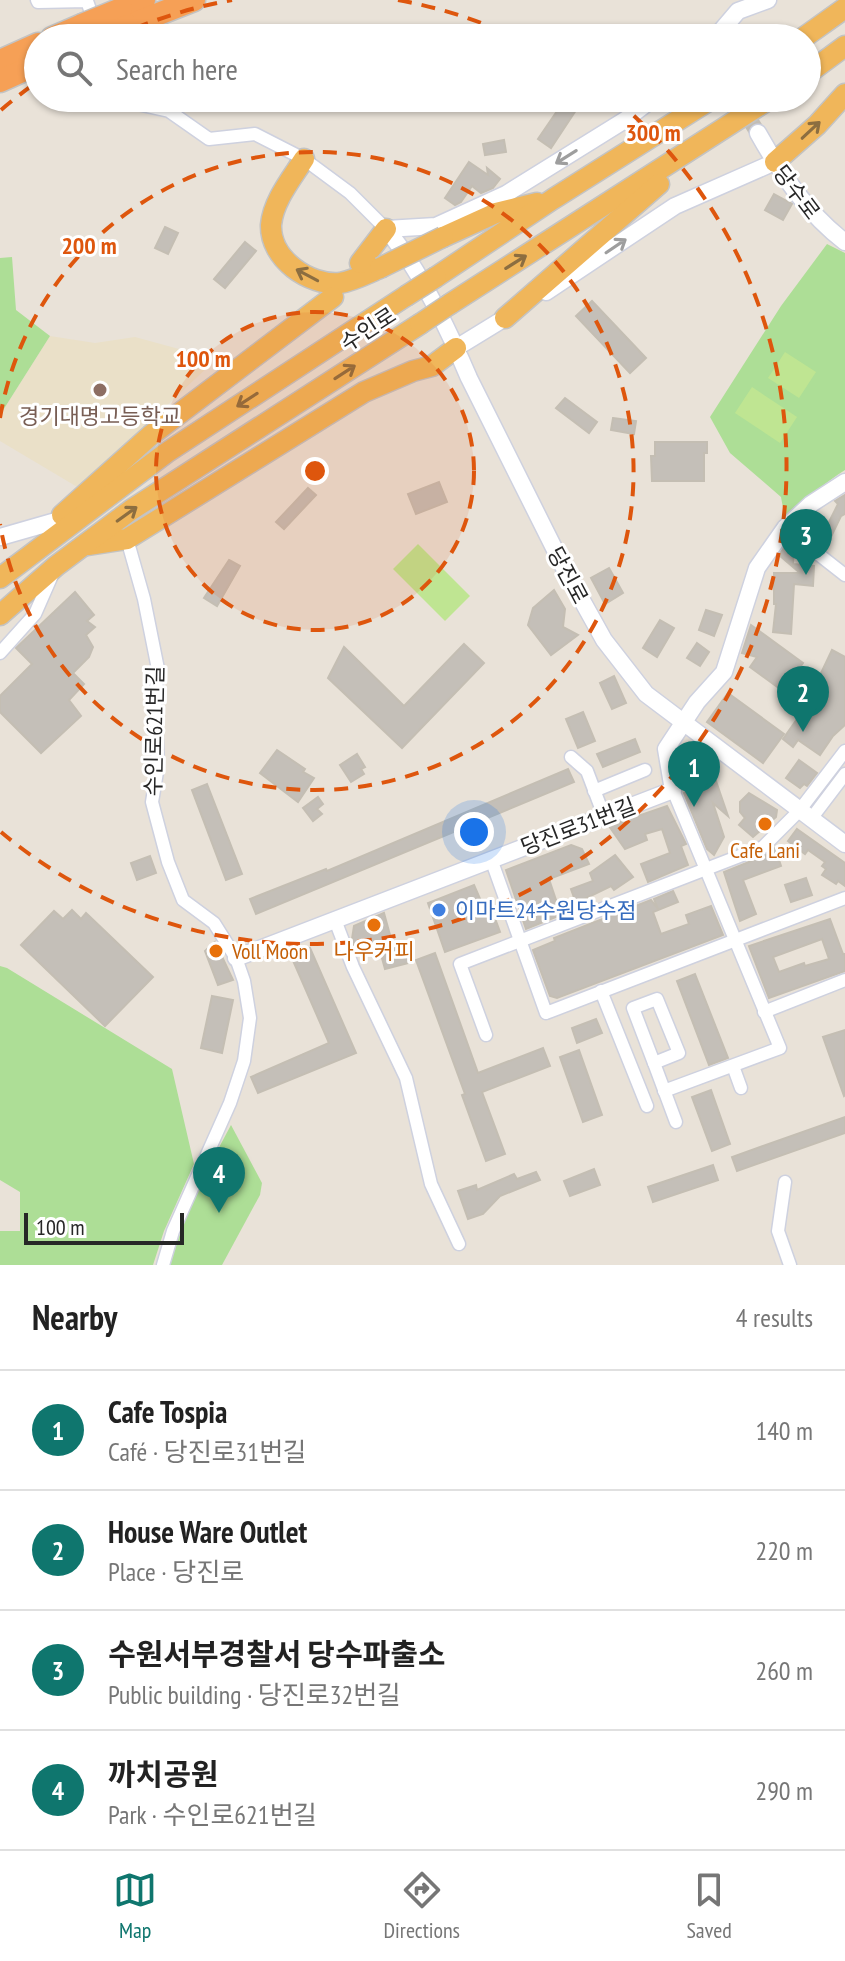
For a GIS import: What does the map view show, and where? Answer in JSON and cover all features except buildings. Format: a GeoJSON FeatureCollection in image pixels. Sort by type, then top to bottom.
{"type":"FeatureCollection","features":[{"type":"Feature","properties":{"kind":"highway"},"geometry":{"type":"LineString","coordinates":[[124,18],[144,0]]}},
{"type":"Feature","properties":{"kind":"highway"},"geometry":{"type":"LineString","coordinates":[[113,24],[124,18],[194,0]]}},
{"type":"Feature","properties":{"kind":"highway"},"geometry":{"type":"LineString","coordinates":[[821,25],[845,8]]}},
{"type":"Feature","properties":{"kind":"highway"},"geometry":{"type":"LineString","coordinates":[[821,64],[845,46]]}},
{"type":"Feature","properties":{"kind":"highway"},"geometry":{"type":"LineString","coordinates":[[0,61],[24,50]]}},
{"type":"Feature","properties":{"kind":"highway"},"geometry":{"type":"LineString","coordinates":[[0,81],[24,70]]}},
{"type":"Feature","properties":{"kind":"highway"},"geometry":{"type":"LineString","coordinates":[[775,162],[817,125],[845,94]]}},
{"type":"Feature","properties":{"kind":"highway","name":"수인로"},"geometry":{"type":"LineString","coordinates":[[0,577],[166,453],[691,112]]}},
{"type":"Feature","properties":{"kind":"highway","name":"수인로"},"geometry":{"type":"LineString","coordinates":[[0,615],[56,566],[131,510],[750,112]]}},
{"type":"Feature","properties":{"kind":"highway"},"geometry":{"type":"LineString","coordinates":[[505,318],[719,133]]}},
{"type":"Feature","properties":{"kind":"highway"},"geometry":{"type":"LineString","coordinates":[[304,159],[281,195],[271,225],[276,248],[291,266],[315,281],[341,283],[370,266],[496,213],[553,199]]}},
{"type":"Feature","properties":{"kind":"highway"},"geometry":{"type":"LineString","coordinates":[[370,266],[386,229]]}},
{"type":"Feature","properties":{"kind":"highway"},"geometry":{"type":"LineString","coordinates":[[0,577],[56,521],[151,435],[333,297]]}},
{"type":"Feature","properties":{"kind":"highway"},"geometry":{"type":"LineString","coordinates":[[84,546],[127,539],[364,392],[432,366],[456,348]]}},
{"type":"Feature","properties":{"kind":"street"},"geometry":{"type":"LineString","coordinates":[[37,0],[87,0],[92,24]]}},
{"type":"Feature","properties":{"kind":"street"},"geometry":{"type":"LineString","coordinates":[[727,24],[738,11],[768,0]]}},
{"type":"Feature","properties":{"kind":"street"},"geometry":{"type":"LineString","coordinates":[[170,112],[209,139],[255,134],[304,159],[350,193],[386,229],[436,226],[506,194],[636,112]]}},
{"type":"Feature","properties":{"kind":"street","name":"당수로"},"geometry":{"type":"LineString","coordinates":[[758,133],[775,162],[821,224],[845,242]]}},
{"type":"Feature","properties":{"kind":"street"},"geometry":{"type":"LineString","coordinates":[[456,348],[675,206],[775,162]]}},
{"type":"Feature","properties":{"kind":"street","name":"당진로"},"geometry":{"type":"LineString","coordinates":[[386,229],[401,247],[456,348],[556,553],[604,640],[646,694],[845,844]]}},
{"type":"Feature","properties":{"kind":"street"},"geometry":{"type":"LineString","coordinates":[[664,1091],[780,1048],[673,790],[666,749],[697,702],[724,672],[757,568],[785,528],[811,504],[845,482]]}},
{"type":"Feature","properties":{"kind":"street"},"geometry":{"type":"LineString","coordinates":[[0,537],[56,521]]}},
{"type":"Feature","properties":{"kind":"street"},"geometry":{"type":"LineString","coordinates":[[785,528],[845,575]]}},
{"type":"Feature","properties":{"kind":"street","name":"수인로621번길"},"geometry":{"type":"LineString","coordinates":[[127,539],[144,599],[158,669],[155,699],[158,766],[152,802],[168,862],[183,900],[214,923],[236,958],[244,981],[250,1018],[244,1061],[230,1103],[173,1231],[163,1265]]}},
{"type":"Feature","properties":{"kind":"street"},"geometry":{"type":"LineString","coordinates":[[0,653],[35,614],[56,566]]}},
{"type":"Feature","properties":{"kind":"street"},"geometry":{"type":"LineString","coordinates":[[805,815],[845,751]]}},
{"type":"Feature","properties":{"kind":"street"},"geometry":{"type":"LineString","coordinates":[[571,757],[587,771],[604,816]]}},
{"type":"Feature","properties":{"kind":"street"},"geometry":{"type":"LineString","coordinates":[[594,791],[645,770]]}},
{"type":"Feature","properties":{"kind":"street"},"geometry":{"type":"LineString","coordinates":[[486,1035],[460,964],[763,847],[805,815],[845,774]]}},
{"type":"Feature","properties":{"kind":"street","name":"당진로31번길"},"geometry":{"type":"LineString","coordinates":[[236,958],[673,790]]}},
{"type":"Feature","properties":{"kind":"street"},"geometry":{"type":"LineString","coordinates":[[491,859],[546,1013],[845,898]]}},
{"type":"Feature","properties":{"kind":"street"},"geometry":{"type":"LineString","coordinates":[[335,920],[353,967],[406,1078],[431,1184],[459,1244]]}},
{"type":"Feature","properties":{"kind":"street"},"geometry":{"type":"LineString","coordinates":[[764,1012],[845,980]]}},
{"type":"Feature","properties":{"kind":"street"},"geometry":{"type":"LineString","coordinates":[[601,991],[647,1106]]}},
{"type":"Feature","properties":{"kind":"street"},"geometry":{"type":"LineString","coordinates":[[654,1063],[679,1053],[657,999],[633,1008],[676,1122]]}},
{"type":"Feature","properties":{"kind":"street"},"geometry":{"type":"LineString","coordinates":[[733,1066],[741,1088]]}},
{"type":"Feature","properties":{"kind":"street"},"geometry":{"type":"LineString","coordinates":[[785,1182],[778,1231],[790,1265]]}},
{"type":"Feature","properties":{"kind":"shaded area","name":"경기대명고등학교"},"geometry":{"type":"Polygon","coordinates":[[[50,336],[95,343],[135,337],[201,355],[211,364],[79,488],[0,441],[0,415],[50,336]]]}},
{"type":"Feature","properties":{"kind":"green space"},"geometry":{"type":"Polygon","coordinates":[[[827,244],[845,253],[845,470],[785,519],[781,497],[730,453],[710,417],[781,306],[827,244]]]}},
{"type":"Feature","properties":{"kind":"green space"},"geometry":{"type":"Polygon","coordinates":[[[12,257],[16,310],[50,336],[0,415],[0,258],[12,257]]]}},
{"type":"Feature","properties":{"kind":"green space"},"geometry":{"type":"Polygon","coordinates":[[[785,352],[816,372],[799,398],[768,378],[785,352]]]}},
{"type":"Feature","properties":{"kind":"green space"},"geometry":{"type":"Polygon","coordinates":[[[752,387],[797,417],[780,443],[735,413],[752,387]]]}},
{"type":"Feature","properties":{"kind":"green space"},"geometry":{"type":"Polygon","coordinates":[[[418,544],[470,596],[445,621],[393,569],[418,544]]]}},
{"type":"Feature","properties":{"kind":"green space"},"geometry":{"type":"Polygon","coordinates":[[[0,966],[172,1069],[194,1164],[164,1231],[153,1265],[0,1265],[0,1231],[20,1231],[20,1192],[0,1180],[0,966]]]}},
{"type":"Feature","properties":{"kind":"green space"},"geometry":{"type":"Polygon","coordinates":[[[231,1125],[262,1183],[260,1195],[222,1265],[170,1265],[196,1194],[231,1125]]]}},
{"type":"Feature","properties":{"kind":"tunnel"},"geometry":{"type":"LineString","coordinates":[[745,112],[758,133]]}},
{"type":"Feature","properties":{"kind":"place","name":"경기대명고등학교"},"geometry":{"type":"Point","coordinates":[100,390]}},
{"type":"Feature","properties":{"kind":"place","name":"수원서부경찰서 당수파출소"},"geometry":{"type":"Point","coordinates":[806,575]}},
{"type":"Feature","properties":{"kind":"place","name":"House Ware Outlet"},"geometry":{"type":"Point","coordinates":[803,732]}},
{"type":"Feature","properties":{"kind":"place","name":"Cafe Tospia"},"geometry":{"type":"Point","coordinates":[694,807]}},
{"type":"Feature","properties":{"kind":"place","name":"Cafe Lani"},"geometry":{"type":"Point","coordinates":[765,824]}},
{"type":"Feature","properties":{"kind":"place","name":"이마트24수원당수점"},"geometry":{"type":"Point","coordinates":[439,910]}},
{"type":"Feature","properties":{"kind":"place","name":"나우커피"},"geometry":{"type":"Point","coordinates":[374,925]}},
{"type":"Feature","properties":{"kind":"place","name":"Voll Moon"},"geometry":{"type":"Point","coordinates":[216,951]}},
{"type":"Feature","properties":{"kind":"place","name":"까치공원"},"geometry":{"type":"Point","coordinates":[219,1213]}}]}
